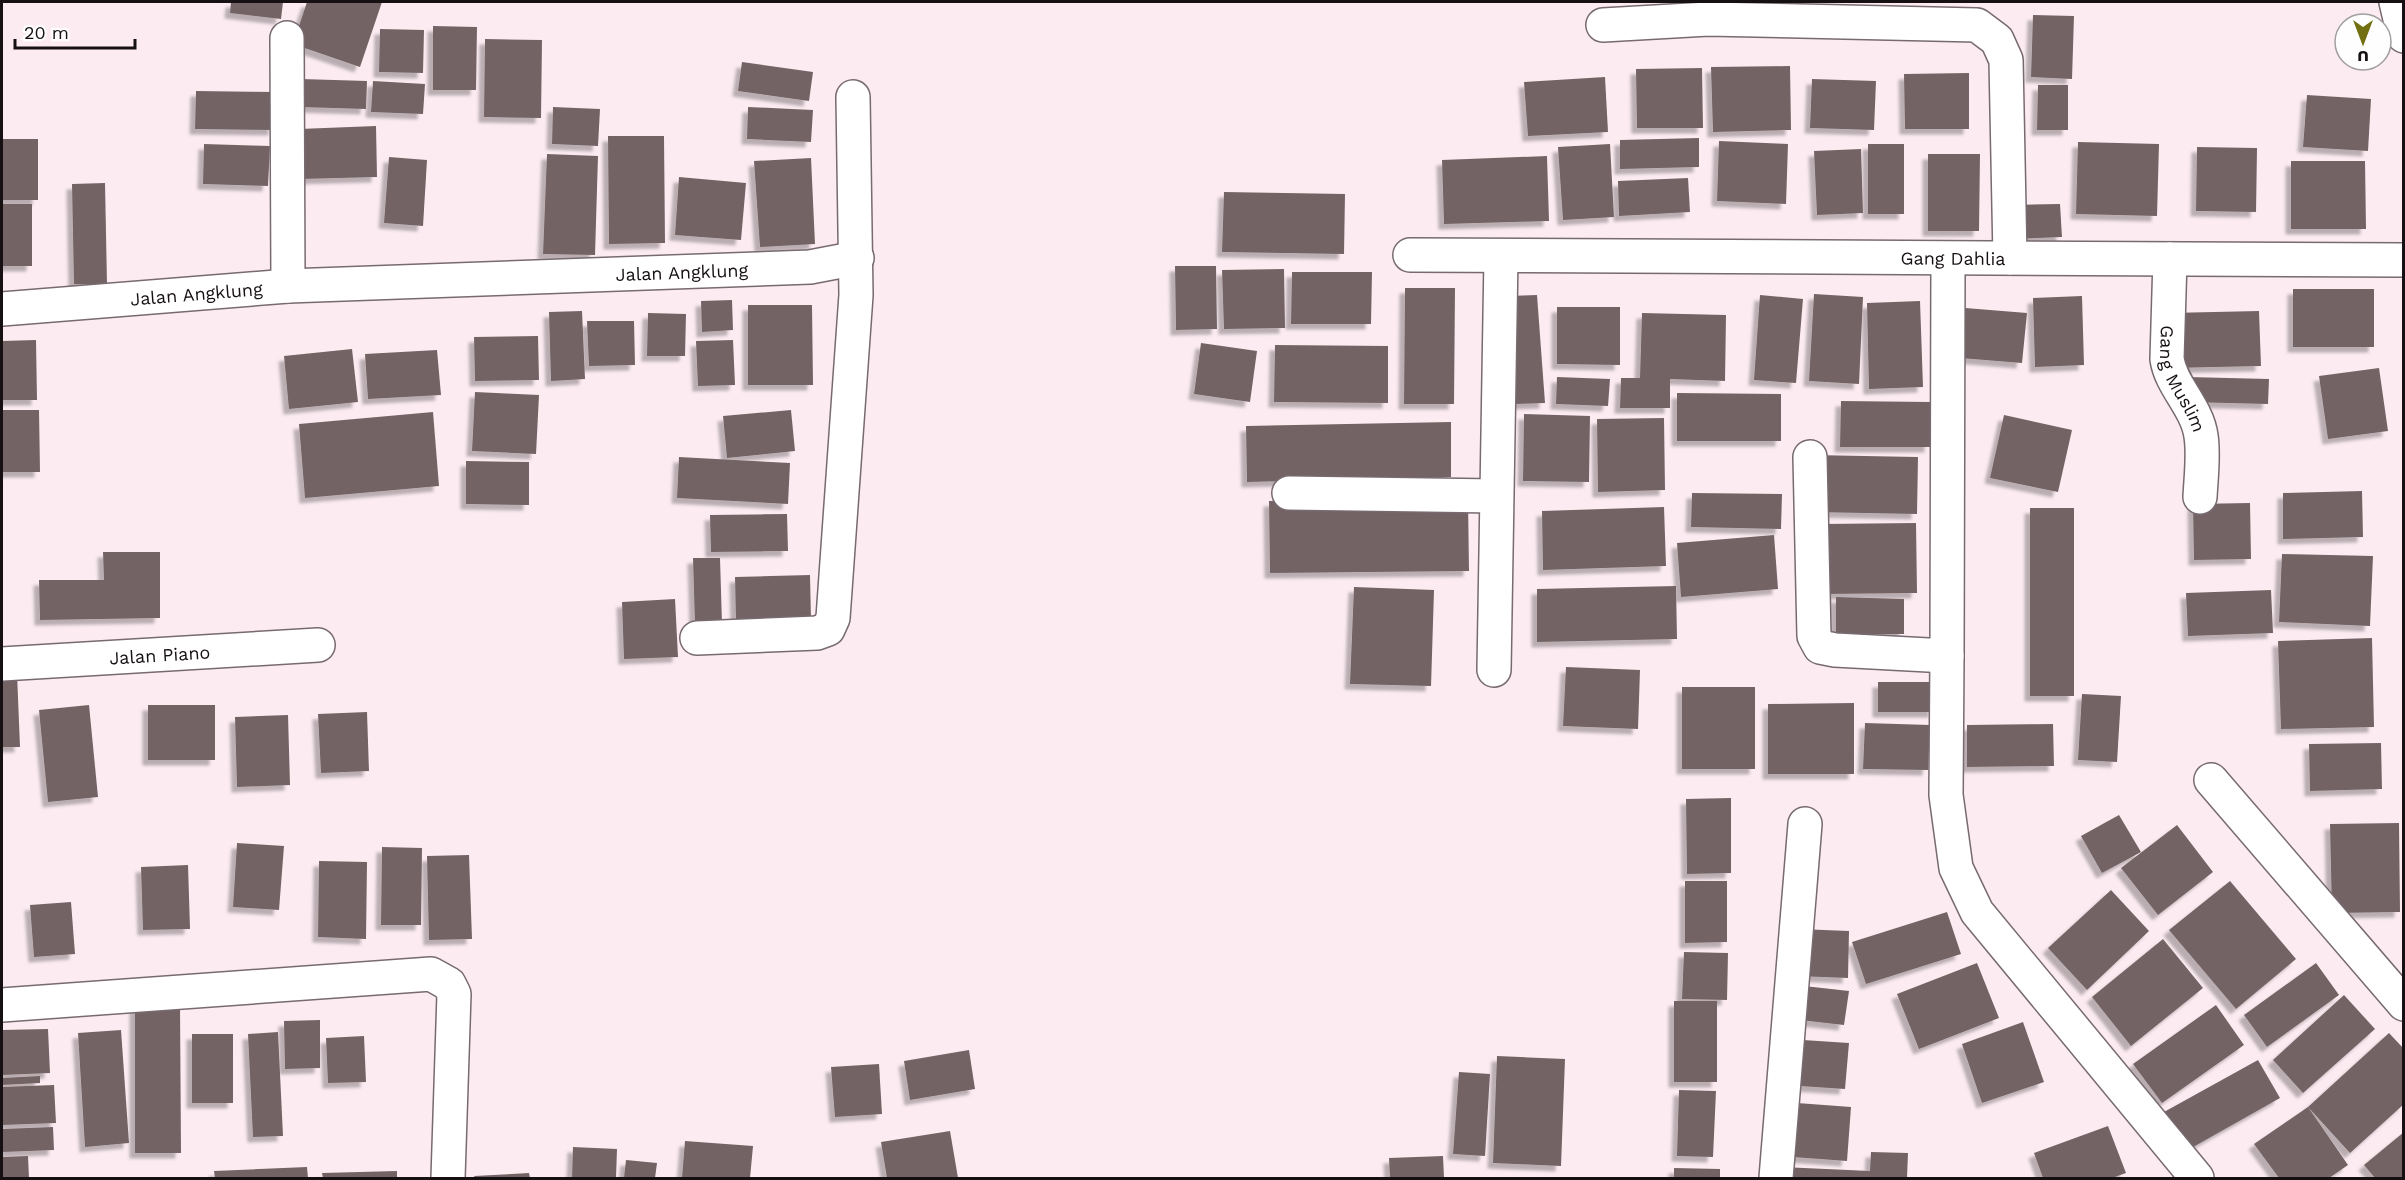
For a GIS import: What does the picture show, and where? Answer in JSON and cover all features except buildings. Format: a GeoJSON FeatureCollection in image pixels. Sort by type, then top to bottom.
{"type":"FeatureCollection","features":[{"type":"Feature","properties":{"kind":"street"},"geometry":{"type":"LineString","coordinates":[[2396,2],[2403,36]]}},
{"type":"Feature","properties":{"kind":"street"},"geometry":{"type":"LineString","coordinates":[[1603,25],[1708,10],[1977,25],[1997,40],[2006,60],[2010,258]]}},
{"type":"Feature","properties":{"kind":"street"},"geometry":{"type":"LineString","coordinates":[[287,38],[288,286]]}},
{"type":"Feature","properties":{"kind":"street"},"geometry":{"type":"LineString","coordinates":[[697,638],[817,633],[828,629],[833,618],[857,258],[853,97]]}},
{"type":"Feature","properties":{"kind":"street","name":"Gang Dahlia"},"geometry":{"type":"LineString","coordinates":[[1410,255],[1948,260],[2010,258],[2403,260]]}},
{"type":"Feature","properties":{"kind":"street"},"geometry":{"type":"LineString","coordinates":[[1494,670],[1501,257]]}},
{"type":"Feature","properties":{"kind":"street","name":"Jalan Angklung"},"geometry":{"type":"LineString","coordinates":[[2,309],[288,286],[810,267],[857,258]]}},
{"type":"Feature","properties":{"kind":"street","name":"Gang Muslim"},"geometry":{"type":"LineString","coordinates":[[2170,259],[2167,359],[2169,370],[2190,408],[2201,435],[2200,497]]}},
{"type":"Feature","properties":{"kind":"street"},"geometry":{"type":"LineString","coordinates":[[1948,260],[1946,795],[1956,868],[1977,912],[2197,1179]]}},
{"type":"Feature","properties":{"kind":"street"},"geometry":{"type":"LineString","coordinates":[[1810,457],[1814,636],[1820,647],[1835,650],[1947,656]]}},
{"type":"Feature","properties":{"kind":"street"},"geometry":{"type":"LineString","coordinates":[[1289,493],[1496,496]]}},
{"type":"Feature","properties":{"kind":"street","name":"Jalan Piano"},"geometry":{"type":"LineString","coordinates":[[2,664],[318,645]]}},
{"type":"Feature","properties":{"kind":"street"},"geometry":{"type":"LineString","coordinates":[[2211,780],[2403,1004]]}},
{"type":"Feature","properties":{"kind":"street"},"geometry":{"type":"LineString","coordinates":[[1776,1179],[1805,824]]}},
{"type":"Feature","properties":{"kind":"street"},"geometry":{"type":"LineString","coordinates":[[2,1005],[431,974],[448,984],[454,993],[448,1179]]}}]}
